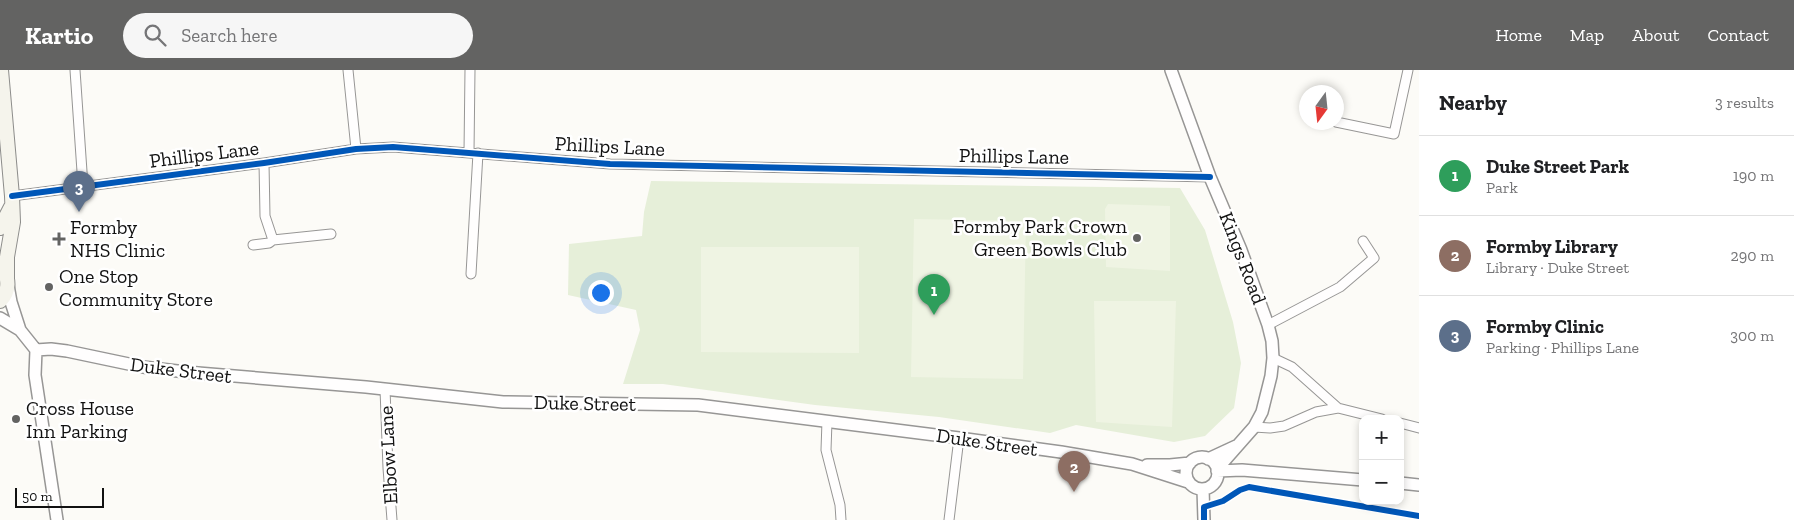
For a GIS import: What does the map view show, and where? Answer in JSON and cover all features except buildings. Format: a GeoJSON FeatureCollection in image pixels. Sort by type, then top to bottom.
{"type":"FeatureCollection","features":[{"type":"Feature","properties":{"kind":"main road"},"geometry":{"type":"LineString","coordinates":[[0,301],[6,293],[8,281],[7,257],[13,222],[1,70]]}},
{"type":"Feature","properties":{"kind":"main road"},"geometry":{"type":"LineString","coordinates":[[0,228],[11,201]]}},
{"type":"Feature","properties":{"kind":"main road"},"geometry":{"type":"LineString","coordinates":[[0,265],[8,281]]}},
{"type":"Feature","properties":{"kind":"street"},"geometry":{"type":"LineString","coordinates":[[75,70],[83,186]]}},
{"type":"Feature","properties":{"kind":"street"},"geometry":{"type":"LineString","coordinates":[[348,70],[356,149]]}},
{"type":"Feature","properties":{"kind":"street"},"geometry":{"type":"LineString","coordinates":[[470,70],[474,152],[471,274]]}},
{"type":"Feature","properties":{"kind":"street","name":"Kings Road"},"geometry":{"type":"LineString","coordinates":[[1171,70],[1210,177],[1241,250],[1268,325],[1273,358],[1267,396],[1262,412],[1254,426],[1217,470]]}},
{"type":"Feature","properties":{"kind":"street"},"geometry":{"type":"LineString","coordinates":[[1344,124],[1394,134],[1408,70]]}},
{"type":"Feature","properties":{"kind":"street","name":"Phillips Lane"},"geometry":{"type":"LineString","coordinates":[[11,201],[83,186],[264,163],[356,149],[393,147],[610,164],[1210,177]]}},
{"type":"Feature","properties":{"kind":"street"},"geometry":{"type":"LineString","coordinates":[[264,163],[265,216],[273,240]]}},
{"type":"Feature","properties":{"kind":"street"},"geometry":{"type":"LineString","coordinates":[[253,245],[270,243],[273,240],[331,234]]}},
{"type":"Feature","properties":{"kind":"street"},"geometry":{"type":"LineString","coordinates":[[1268,325],[1340,286],[1374,258],[1363,241]]}},
{"type":"Feature","properties":{"kind":"street"},"geometry":{"type":"LineString","coordinates":[[8,281],[11,302],[20,330]]}},
{"type":"Feature","properties":{"kind":"street"},"geometry":{"type":"LineString","coordinates":[[0,318],[20,330],[36,350],[34,375],[57,520]]}},
{"type":"Feature","properties":{"kind":"street","name":"Duke Street"},"geometry":{"type":"LineString","coordinates":[[36,350],[67,351],[134,365],[186,372],[385,389],[503,402],[698,405],[959,438],[1132,464],[1170,466],[1190,463]]}},
{"type":"Feature","properties":{"kind":"street"},"geometry":{"type":"LineString","coordinates":[[1273,358],[1292,367],[1338,408]]}},
{"type":"Feature","properties":{"kind":"street","name":"Elbow Lane"},"geometry":{"type":"LineString","coordinates":[[385,389],[392,520]]}},
{"type":"Feature","properties":{"kind":"street"},"geometry":{"type":"LineString","coordinates":[[1254,426],[1270,428],[1284,426],[1316,412],[1338,408],[1366,415]]}},
{"type":"Feature","properties":{"kind":"street"},"geometry":{"type":"LineString","coordinates":[[827,421],[826,450],[840,505],[841,520]]}},
{"type":"Feature","properties":{"kind":"street"},"geometry":{"type":"LineString","coordinates":[[1404,424],[1419,428]]}},
{"type":"Feature","properties":{"kind":"street"},"geometry":{"type":"LineString","coordinates":[[949,520],[959,438]]}},
{"type":"Feature","properties":{"kind":"street","name":"Kings Road"},"geometry":{"type":"LineString","coordinates":[[1208,458],[1238,445]]}},
{"type":"Feature","properties":{"kind":"street"},"geometry":{"type":"LineString","coordinates":[[1198,458],[1208,458],[1215,464],[1217,470],[1216,481],[1212,486],[1203,489],[1194,488],[1188,482],[1186,472],[1190,463],[1198,458]]}},
{"type":"Feature","properties":{"kind":"street","name":"Duke Street"},"geometry":{"type":"LineString","coordinates":[[1132,464],[1188,482]]}},
{"type":"Feature","properties":{"kind":"street"},"geometry":{"type":"LineString","coordinates":[[1217,470],[1242,470],[1359,480]]}},
{"type":"Feature","properties":{"kind":"street"},"geometry":{"type":"LineString","coordinates":[[1404,483],[1419,485]]}},
{"type":"Feature","properties":{"kind":"street"},"geometry":{"type":"LineString","coordinates":[[1203,489],[1204,520]]}},
{"type":"Feature","properties":{"kind":"green space"},"geometry":{"type":"Polygon","coordinates":[[[651,181],[1180,188],[1205,230],[1233,322],[1241,363],[1234,408],[1205,436],[1174,442],[1076,425],[1050,433],[939,417],[815,405],[663,384],[623,384],[640,330],[636,310],[568,295],[569,244],[642,236],[644,212],[651,181]]]}},
{"type":"Feature","properties":{"kind":"green space","name":"Formby Park Crown Green Bowls Club"},"geometry":{"type":"Polygon","coordinates":[[[1108,204],[1170,206],[1170,271],[1106,267],[1105,209],[1108,204]]]}},
{"type":"Feature","properties":{"kind":"green space"},"geometry":{"type":"Polygon","coordinates":[[[914,219],[1026,221],[1023,379],[911,377],[914,219]]]}},
{"type":"Feature","properties":{"kind":"green space"},"geometry":{"type":"Polygon","coordinates":[[[701,247],[859,247],[859,353],[701,352],[701,247]]]}},
{"type":"Feature","properties":{"kind":"green space"},"geometry":{"type":"Polygon","coordinates":[[[1094,301],[1176,301],[1172,427],[1096,422],[1094,301]]]}},
{"type":"Feature","properties":{"kind":"cycle path"},"geometry":{"type":"LineString","coordinates":[[12,196],[356,149],[393,147],[610,164],[1210,177]]}},
{"type":"Feature","properties":{"kind":"cycle path"},"geometry":{"type":"LineString","coordinates":[[1204,520],[1204,507],[1223,501],[1240,490],[1249,487],[1419,516]]}},
{"type":"Feature","properties":{"kind":"place","name":"Formby Clinic"},"geometry":{"type":"Point","coordinates":[79,212]}},
{"type":"Feature","properties":{"kind":"place","name":"Formby Park Crown Green Bowls Club"},"geometry":{"type":"Point","coordinates":[1137,238]}},
{"type":"Feature","properties":{"kind":"place","name":"Formby NHS Clinic"},"geometry":{"type":"Point","coordinates":[59,239]}},
{"type":"Feature","properties":{"kind":"place","name":"One Stop Community Store"},"geometry":{"type":"Point","coordinates":[49,287]}},
{"type":"Feature","properties":{"kind":"place","name":"Duke Street Park"},"geometry":{"type":"Point","coordinates":[934,315]}},
{"type":"Feature","properties":{"kind":"place","name":"Cross House Inn Parking"},"geometry":{"type":"Point","coordinates":[16,419]}},
{"type":"Feature","properties":{"kind":"place","name":"Formby Library"},"geometry":{"type":"Point","coordinates":[1074,492]}}]}
